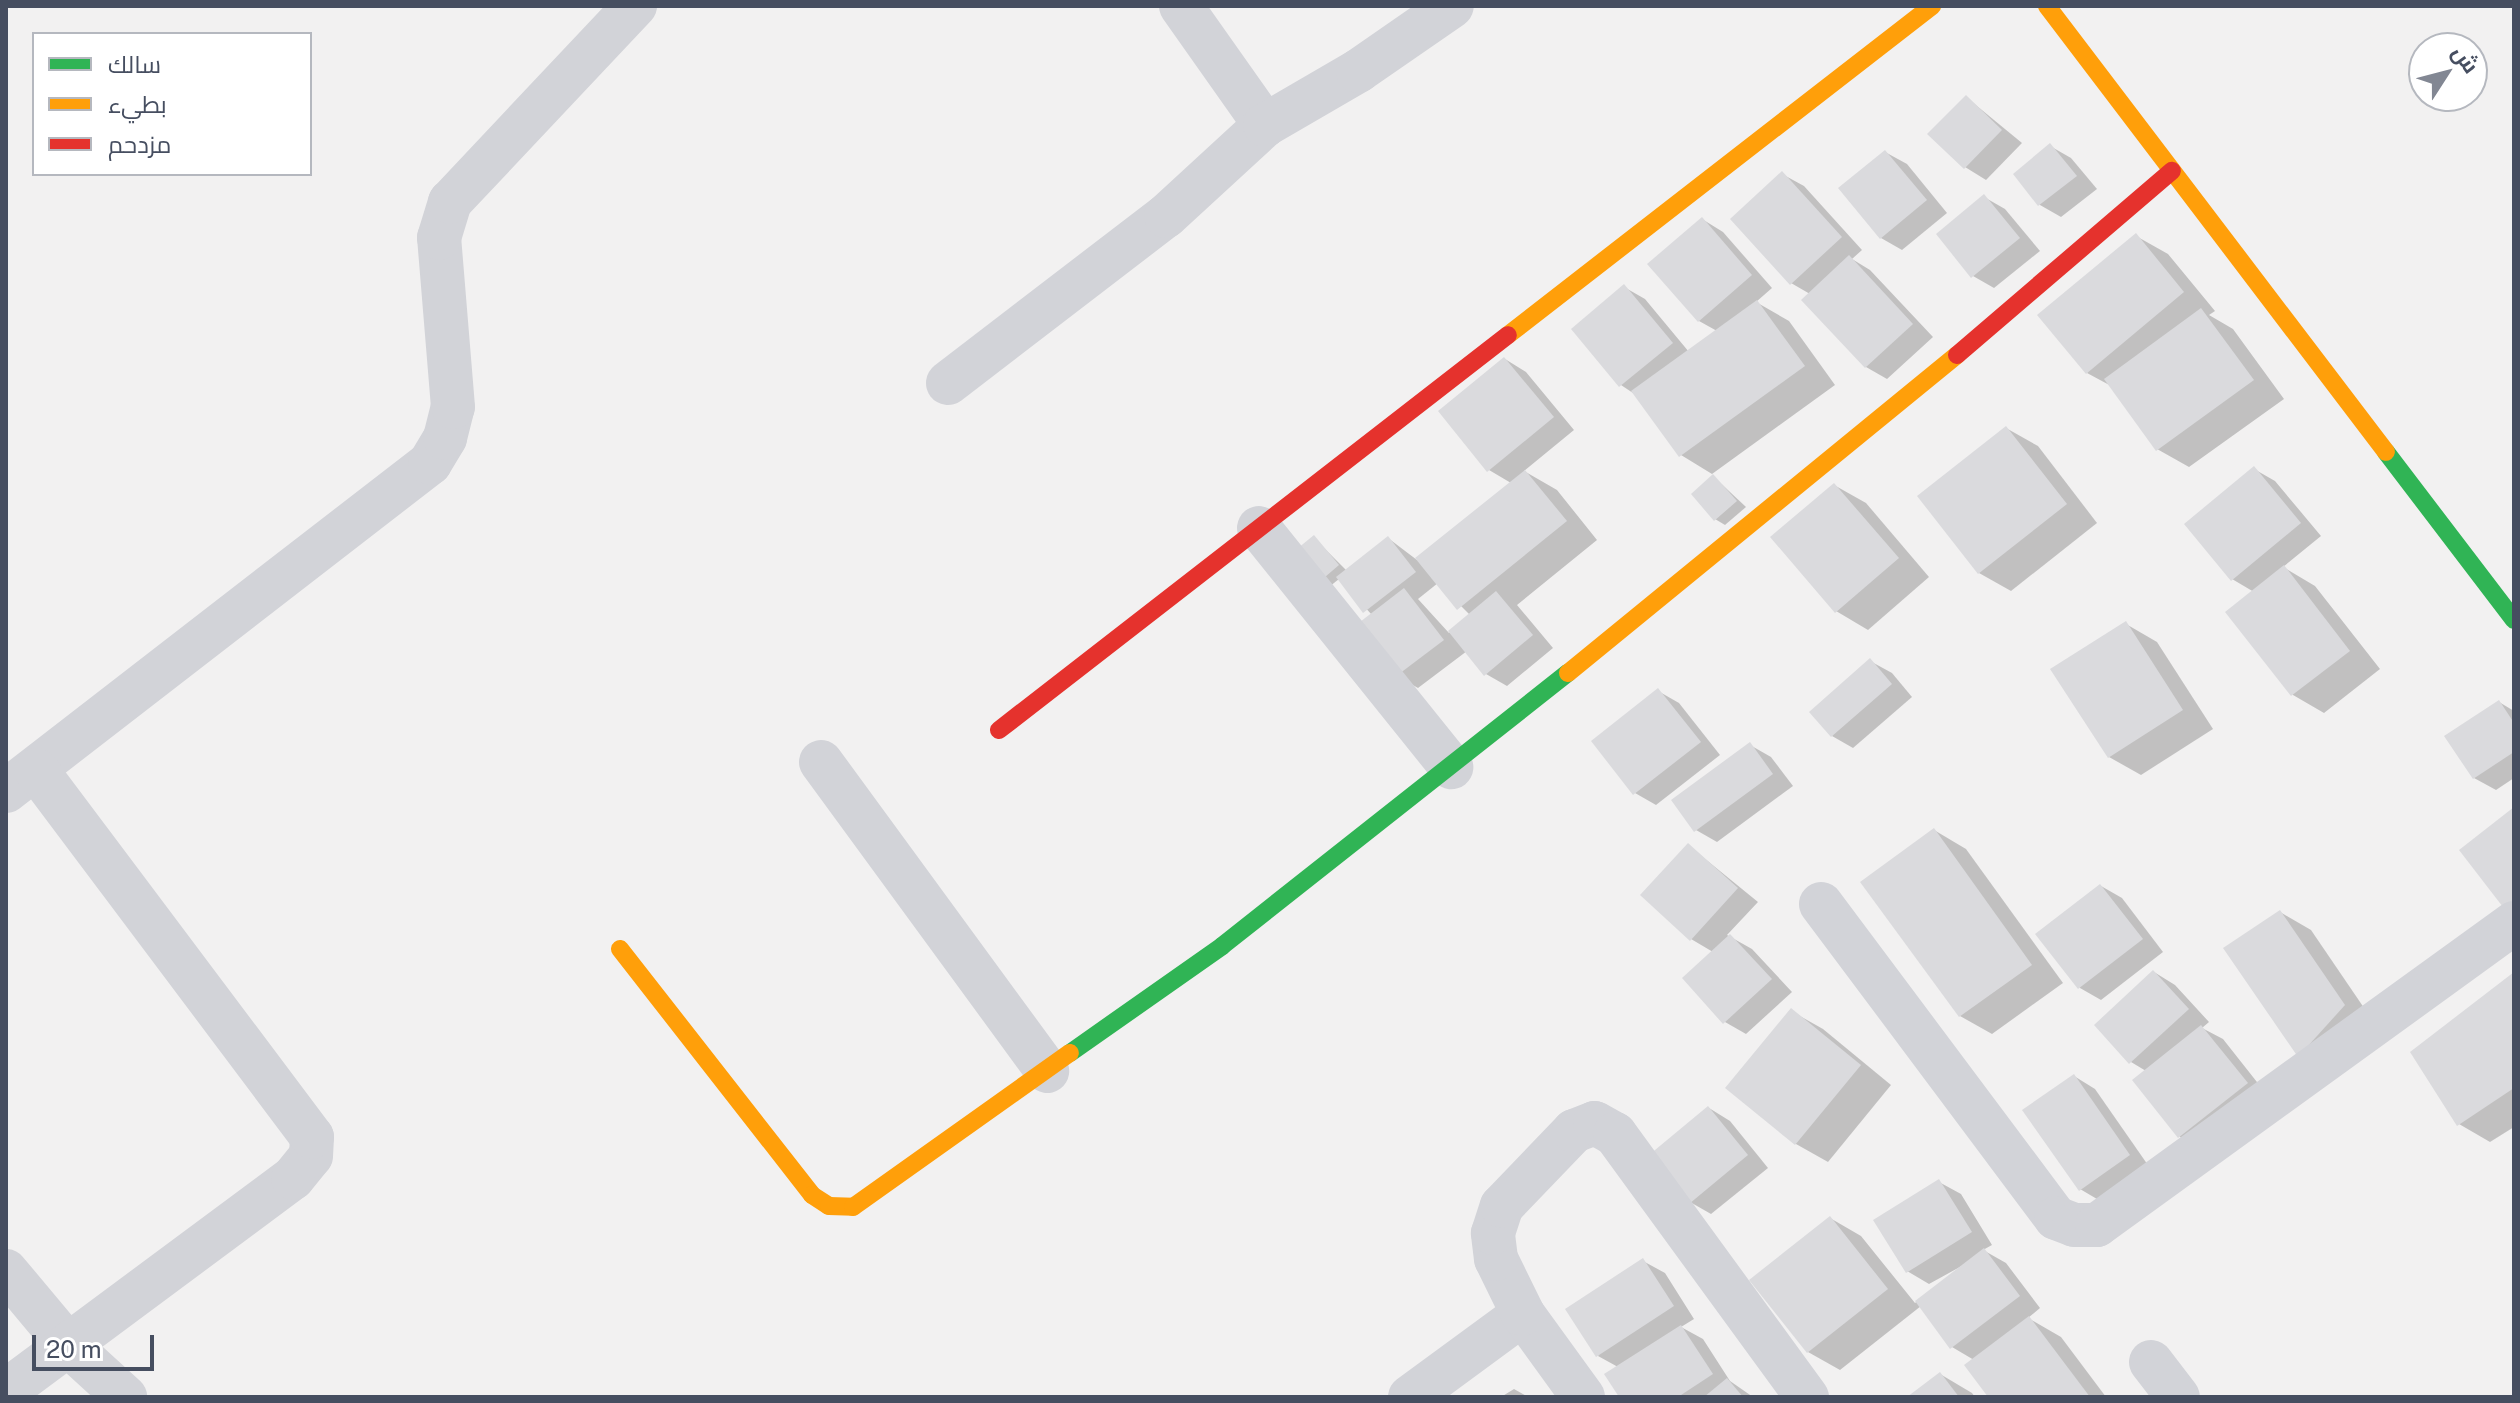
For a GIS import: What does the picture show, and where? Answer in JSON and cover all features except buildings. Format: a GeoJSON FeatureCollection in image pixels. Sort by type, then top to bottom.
{"type":"FeatureCollection","features":[{"type":"Feature","properties":{"kind":"street"},"geometry":{"type":"LineString","coordinates":[[6,1391],[293,1178],[311,1156],[312,1137],[21,780],[430,463],[445,438],[453,407],[439,238],[450,202],[635,6]]}},
{"type":"Feature","properties":{"kind":"street"},"geometry":{"type":"LineString","coordinates":[[1181,6],[1265,125]]}},
{"type":"Feature","properties":{"kind":"street"},"geometry":{"type":"LineString","coordinates":[[948,383],[1166,216],[1265,125],[1358,71],[1452,6]]}},
{"type":"Feature","properties":{"kind":"street"},"geometry":{"type":"LineString","coordinates":[[999,730],[1932,6]]}},
{"type":"Feature","properties":{"kind":"street"},"geometry":{"type":"LineString","coordinates":[[2047,6],[2514,620]]}},
{"type":"Feature","properties":{"kind":"street"},"geometry":{"type":"LineString","coordinates":[[620,949],[812,1195],[829,1206],[853,1207],[1222,946],[1451,767],[1861,436],[2172,171]]}},
{"type":"Feature","properties":{"kind":"street"},"geometry":{"type":"LineString","coordinates":[[1259,528],[1451,767]]}},
{"type":"Feature","properties":{"kind":"street"},"geometry":{"type":"LineString","coordinates":[[821,762],[1047,1071]]}},
{"type":"Feature","properties":{"kind":"street"},"geometry":{"type":"LineString","coordinates":[[1821,904],[2056,1218],[2074,1225],[2097,1225],[2514,923]]}},
{"type":"Feature","properties":{"kind":"street"},"geometry":{"type":"LineString","coordinates":[[1583,1397],[1523,1314],[1496,1259],[1493,1233],[1502,1206],[1574,1131],[1595,1123],[1615,1134],[1807,1397]]}},
{"type":"Feature","properties":{"kind":"street"},"geometry":{"type":"LineString","coordinates":[[6,1271],[67,1344],[125,1397]]}},
{"type":"Feature","properties":{"kind":"street"},"geometry":{"type":"LineString","coordinates":[[1410,1397],[1523,1314]]}},
{"type":"Feature","properties":{"kind":"street"},"geometry":{"type":"LineString","coordinates":[[2151,1362],[2178,1397]]}},
{"type":"Feature","properties":{"kind":"traffic: fast"},"geometry":{"type":"LineString","coordinates":[[2386,452],[2514,620]]}},
{"type":"Feature","properties":{"kind":"traffic: fast"},"geometry":{"type":"LineString","coordinates":[[1070,1053],[1222,946],[1568,673]]}},
{"type":"Feature","properties":{"kind":"traffic: slow"},"geometry":{"type":"LineString","coordinates":[[1508,335],[1932,6]]}},
{"type":"Feature","properties":{"kind":"traffic: slow"},"geometry":{"type":"LineString","coordinates":[[2047,6],[2386,452]]}},
{"type":"Feature","properties":{"kind":"traffic: slow"},"geometry":{"type":"LineString","coordinates":[[1568,673],[1957,355]]}},
{"type":"Feature","properties":{"kind":"traffic: slow"},"geometry":{"type":"LineString","coordinates":[[620,949],[812,1195],[829,1206],[853,1207],[1070,1053]]}},
{"type":"Feature","properties":{"kind":"traffic: jam"},"geometry":{"type":"LineString","coordinates":[[1957,355],[2172,171]]}},
{"type":"Feature","properties":{"kind":"traffic: jam"},"geometry":{"type":"LineString","coordinates":[[999,730],[1508,335]]}}]}
